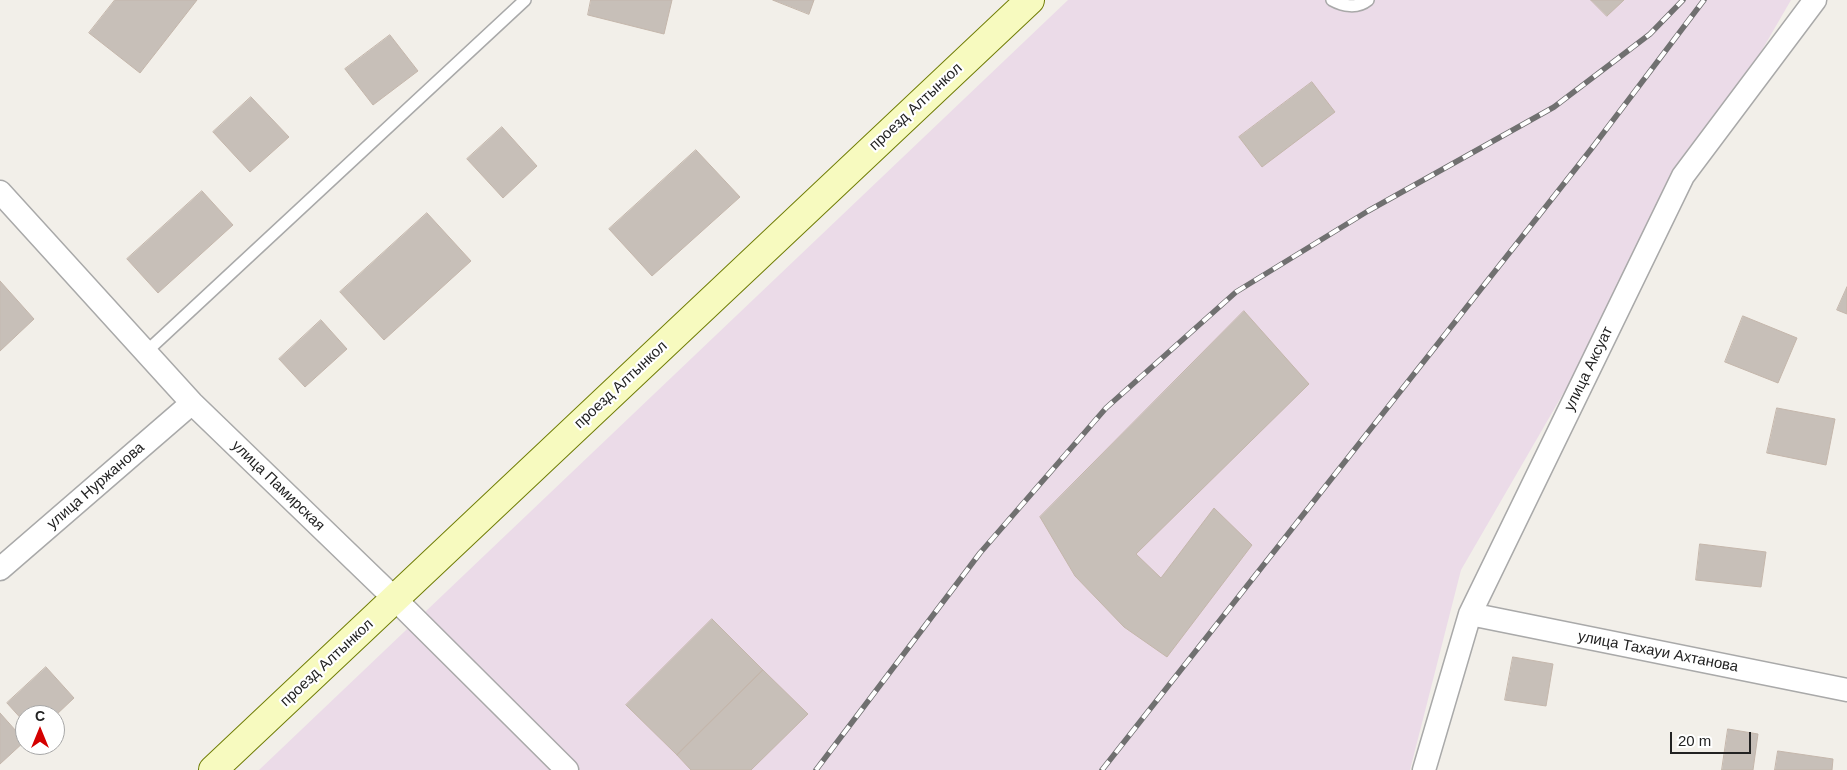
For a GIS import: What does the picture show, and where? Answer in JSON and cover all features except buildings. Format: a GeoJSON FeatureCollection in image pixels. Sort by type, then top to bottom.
{"type":"FeatureCollection","features":[{"type":"Feature","properties":{"kind":"main road","name":"проезд Алтынкол"},"geometry":{"type":"LineString","coordinates":[[213,770],[1030,0]]}},
{"type":"Feature","properties":{"kind":"street","name":"улица Аксуат"},"geometry":{"type":"LineString","coordinates":[[1424,770],[1470,614],[1684,176],[1815,0]]}},
{"type":"Feature","properties":{"kind":"street","name":"улица Памирская"},"geometry":{"type":"LineString","coordinates":[[0,192],[192,403],[395,599],[567,770]]}},
{"type":"Feature","properties":{"kind":"street","name":"улица Нуржанова"},"geometry":{"type":"LineString","coordinates":[[0,569],[192,403]]}},
{"type":"Feature","properties":{"kind":"street","name":"улица Тахауи Ахтанова"},"geometry":{"type":"LineString","coordinates":[[1470,614],[1847,690]]}},
{"type":"Feature","properties":{"kind":"lane"},"geometry":{"type":"LineString","coordinates":[[146,352],[525,0]]}},
{"type":"Feature","properties":{"kind":"lane"},"geometry":{"type":"LineString","coordinates":[[1332,0],[1342,6],[1362,4],[1368,0]]}},
{"type":"Feature","properties":{"kind":"shaded area"},"geometry":{"type":"Polygon","coordinates":[[[1068,0],[1791,0],[1461,570],[1410,770],[259,770],[1068,0]]]}},
{"type":"Feature","properties":{"kind":"railway"},"geometry":{"type":"LineString","coordinates":[[816,770],[980,553],[1106,408],[1236,292],[1368,211],[1554,107],[1650,34],[1683,0]]}},
{"type":"Feature","properties":{"kind":"railway"},"geometry":{"type":"LineString","coordinates":[[1102,770],[1592,148],[1704,0]]}}]}
